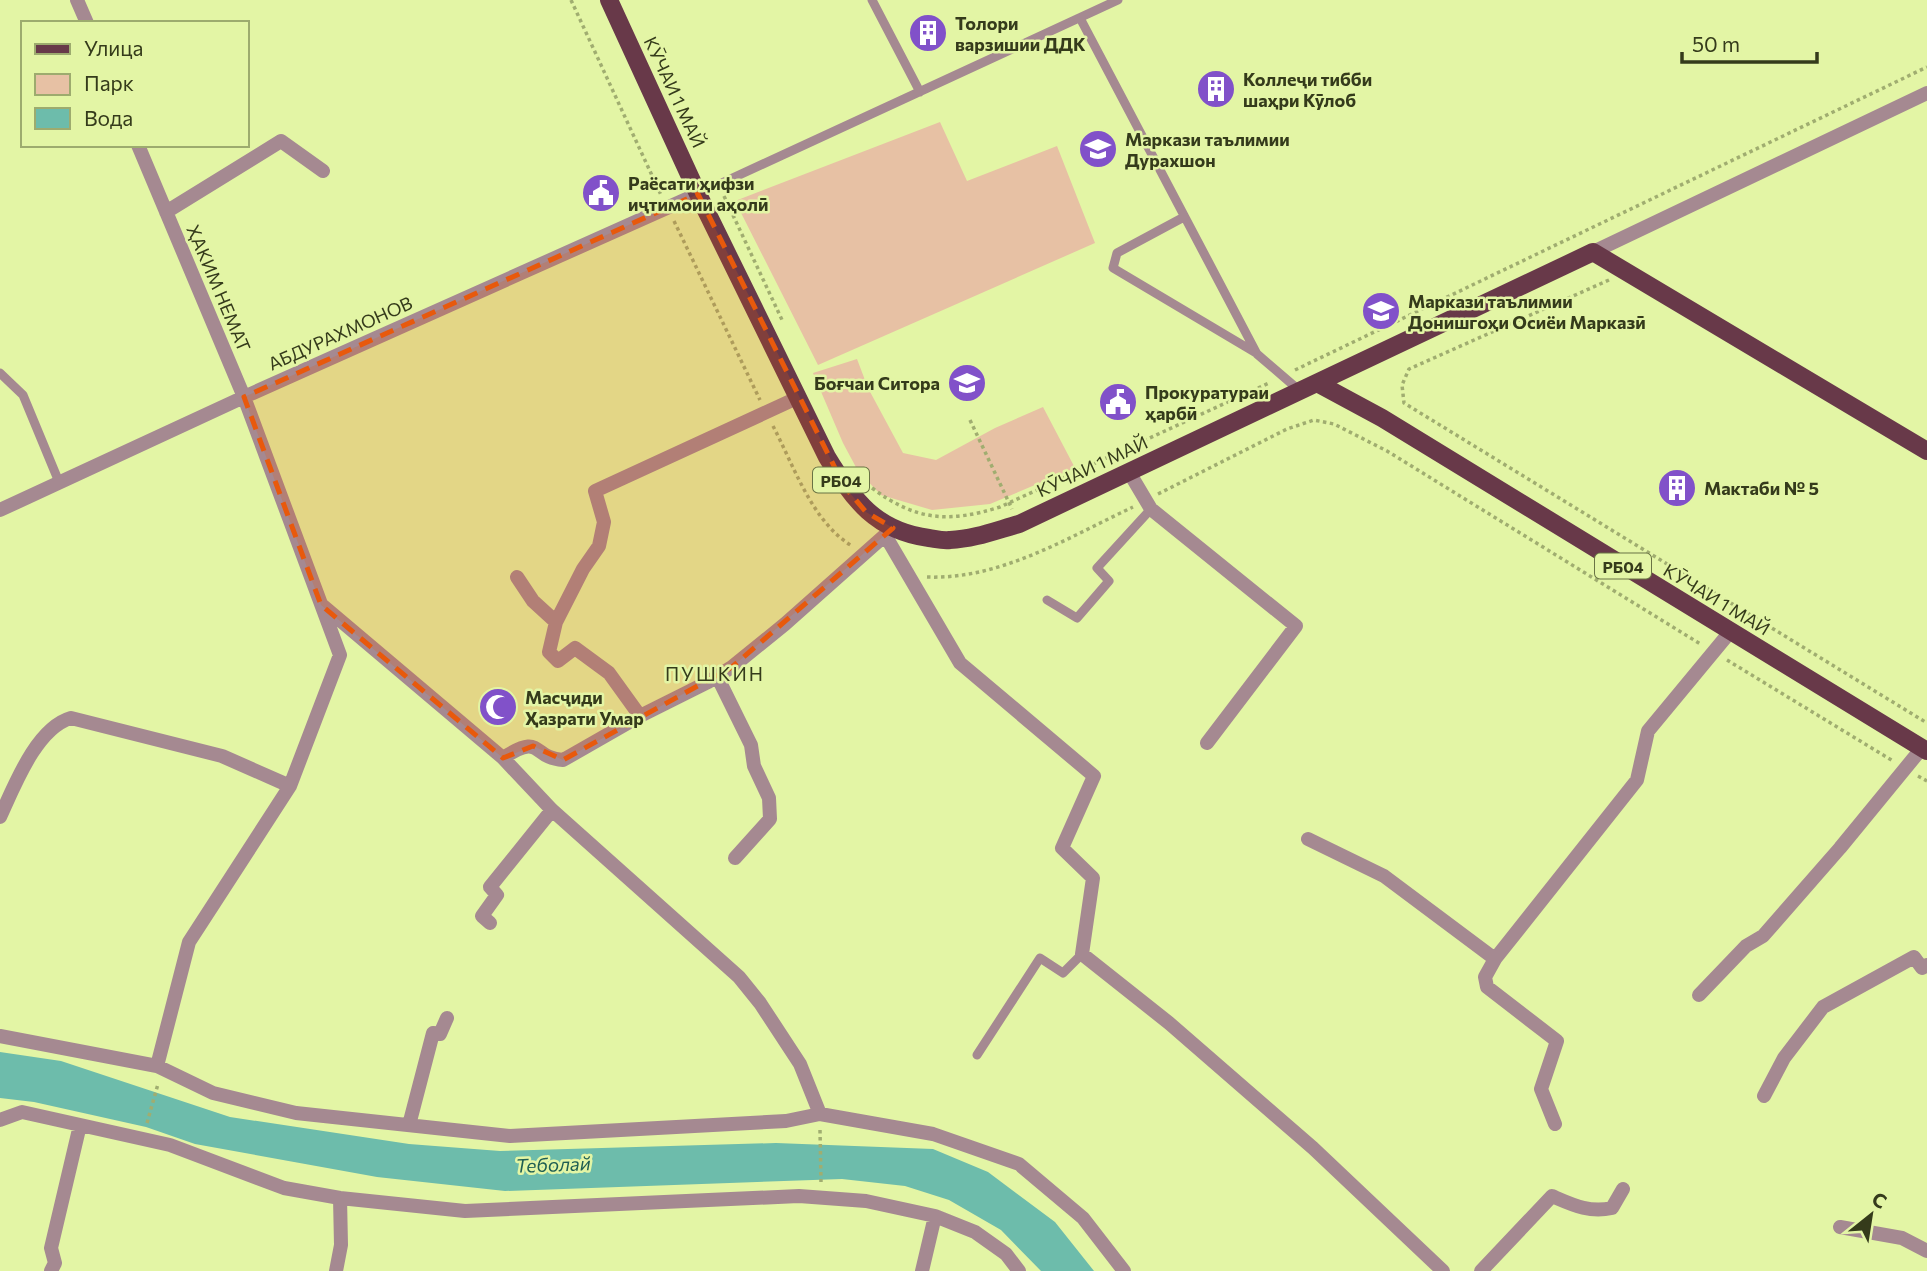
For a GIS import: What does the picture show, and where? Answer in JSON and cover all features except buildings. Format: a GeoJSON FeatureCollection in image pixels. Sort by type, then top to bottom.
{"type":"FeatureCollection","features":[{"type":"Feature","properties":{"kind":"main road","name":"КӮЧАИ 1 МАЙ"},"geometry":{"type":"LineString","coordinates":[[609,0],[698,194],[827,457],[844,486],[866,512],[889,532],[948,541],[979,536],[1019,524],[1319,383],[1382,418],[1925,749]]}},
{"type":"Feature","properties":{"kind":"main road"},"geometry":{"type":"LineString","coordinates":[[1319,383],[1593,252],[1927,452]]}},
{"type":"Feature","properties":{"kind":"street"},"geometry":{"type":"LineString","coordinates":[[77,0],[85,21]]}},
{"type":"Feature","properties":{"kind":"street"},"geometry":{"type":"LineString","coordinates":[[1593,252],[1927,93]]}},
{"type":"Feature","properties":{"kind":"street"},"geometry":{"type":"LineString","coordinates":[[166,212],[281,141],[323,172]]}},
{"type":"Feature","properties":{"kind":"street","name":"ҲАКИМ НЕМАТ"},"geometry":{"type":"LineString","coordinates":[[139,147],[244,397],[340,656],[290,786],[189,942],[157,1066]]}},
{"type":"Feature","properties":{"kind":"street","name":"АБДУРАХМОНОВ"},"geometry":{"type":"LineString","coordinates":[[0,510],[244,397],[698,194]]}},
{"type":"Feature","properties":{"kind":"street"},"geometry":{"type":"LineString","coordinates":[[640,716],[609,673],[575,648],[558,661],[549,652],[556,622],[583,569],[599,546],[604,522],[595,491],[797,398]]}},
{"type":"Feature","properties":{"kind":"street"},"geometry":{"type":"LineString","coordinates":[[1129,472],[1151,509],[1296,626],[1207,743]]}},
{"type":"Feature","properties":{"kind":"street"},"geometry":{"type":"LineString","coordinates":[[503,758],[521,746],[533,746],[552,760],[563,760],[717,676],[785,624],[889,532],[960,663],[1094,776],[1062,848],[1093,878],[1082,954],[1169,1023],[1313,1148],[1443,1271]]}},
{"type":"Feature","properties":{"kind":"street"},"geometry":{"type":"LineString","coordinates":[[517,577],[533,601],[556,622]]}},
{"type":"Feature","properties":{"kind":"street"},"geometry":{"type":"LineString","coordinates":[[321,604],[503,758],[552,810],[739,977],[760,1003],[800,1064],[820,1114]]}},
{"type":"Feature","properties":{"kind":"street"},"geometry":{"type":"LineString","coordinates":[[1555,1124],[1541,1089],[1557,1041],[1487,987],[1485,977],[1495,959],[1637,780],[1648,731],[1730,632]]}},
{"type":"Feature","properties":{"kind":"street"},"geometry":{"type":"LineString","coordinates":[[717,676],[751,745],[754,766],[769,798],[770,819],[734,858]]}},
{"type":"Feature","properties":{"kind":"street"},"geometry":{"type":"LineString","coordinates":[[0,817],[16,780],[35,748],[60,721],[71,718],[222,756],[290,786]]}},
{"type":"Feature","properties":{"kind":"street"},"geometry":{"type":"LineString","coordinates":[[1699,995],[1745,946],[1763,936],[1925,749]]}},
{"type":"Feature","properties":{"kind":"street"},"geometry":{"type":"LineString","coordinates":[[490,923],[482,916],[497,895],[490,887],[552,810]]}},
{"type":"Feature","properties":{"kind":"street"},"geometry":{"type":"LineString","coordinates":[[1308,839],[1384,876],[1495,959]]}},
{"type":"Feature","properties":{"kind":"street"},"geometry":{"type":"LineString","coordinates":[[1764,1096],[1784,1058],[1823,1007],[1914,957],[1925,971]]}},
{"type":"Feature","properties":{"kind":"street"},"geometry":{"type":"LineString","coordinates":[[409,1125],[433,1033],[440,1034],[447,1018]]}},
{"type":"Feature","properties":{"kind":"street"},"geometry":{"type":"LineString","coordinates":[[0,1036],[157,1066],[213,1093],[296,1112],[510,1136],[786,1121],[820,1114],[933,1134],[1018,1164],[1083,1218],[1124,1271]]}},
{"type":"Feature","properties":{"kind":"street"},"geometry":{"type":"LineString","coordinates":[[0,1120],[22,1112],[170,1145],[284,1188],[340,1198],[465,1211],[799,1196],[866,1201],[935,1216],[975,1232],[1006,1254],[1019,1271]]}},
{"type":"Feature","properties":{"kind":"street"},"geometry":{"type":"LineString","coordinates":[[51,1271],[55,1263],[51,1248],[80,1125]]}},
{"type":"Feature","properties":{"kind":"street"},"geometry":{"type":"LineString","coordinates":[[1481,1271],[1552,1196],[1579,1208],[1598,1211],[1612,1208],[1623,1189]]}},
{"type":"Feature","properties":{"kind":"street"},"geometry":{"type":"LineString","coordinates":[[336,1271],[341,1245],[340,1198]]}},
{"type":"Feature","properties":{"kind":"street"},"geometry":{"type":"LineString","coordinates":[[922,1271],[935,1216]]}},
{"type":"Feature","properties":{"kind":"street"},"geometry":{"type":"LineString","coordinates":[[1840,1227],[1902,1238],[1927,1251]]}},
{"type":"Feature","properties":{"kind":"lane"},"geometry":{"type":"LineString","coordinates":[[872,0],[920,92]]}},
{"type":"Feature","properties":{"kind":"lane"},"geometry":{"type":"LineString","coordinates":[[698,194],[1118,0]]}},
{"type":"Feature","properties":{"kind":"lane"},"geometry":{"type":"LineString","coordinates":[[1080,18],[1257,354]]}},
{"type":"Feature","properties":{"kind":"lane"},"geometry":{"type":"LineString","coordinates":[[1184,217],[1117,253],[1113,268],[1257,354],[1300,391]]}},
{"type":"Feature","properties":{"kind":"lane"},"geometry":{"type":"LineString","coordinates":[[0,373],[23,395],[59,482]]}},
{"type":"Feature","properties":{"kind":"lane"},"geometry":{"type":"LineString","coordinates":[[1047,600],[1077,618],[1109,580],[1097,568],[1151,509]]}},
{"type":"Feature","properties":{"kind":"lane"},"geometry":{"type":"LineString","coordinates":[[977,1055],[1040,958],[1063,972],[1082,954]]}},
{"type":"Feature","properties":{"kind":"path"},"geometry":{"type":"LineString","coordinates":[[871,487],[892,503],[919,515],[949,518],[975,515],[1008,503],[1284,376],[1927,67]]}},
{"type":"Feature","properties":{"kind":"path"},"geometry":{"type":"LineString","coordinates":[[718,185],[788,332]]}},
{"type":"Feature","properties":{"kind":"path"},"geometry":{"type":"LineString","coordinates":[[1627,272],[1409,369],[1402,384],[1404,403],[1927,723]]}},
{"type":"Feature","properties":{"kind":"path"},"geometry":{"type":"LineString","coordinates":[[970,420],[1019,524]]}},
{"type":"Feature","properties":{"kind":"path"},"geometry":{"type":"LineString","coordinates":[[145,1131],[158,1084]]}},
{"type":"Feature","properties":{"kind":"path"},"geometry":{"type":"LineString","coordinates":[[820,1134],[821,1184]]}},
{"type":"Feature","properties":{"kind":"highlighted area"},"geometry":{"type":"Polygon","coordinates":[[[698,194],[844,486],[866,512],[893,528],[732,667],[563,760],[533,746],[503,758],[321,605],[244,397],[698,194]]]}},
{"type":"Feature","properties":{"kind":"green space"},"geometry":{"type":"Polygon","coordinates":[[[940,122],[967,181],[1057,146],[1095,243],[818,365],[735,201],[940,122]]]}},
{"type":"Feature","properties":{"kind":"green space"},"geometry":{"type":"Polygon","coordinates":[[[857,359],[868,388],[903,453],[936,460],[995,428],[1043,407],[1075,468],[990,504],[932,510],[881,495],[858,471],[813,373],[857,359]]]}},
{"type":"Feature","properties":{"kind":"water","name":"Теболай"},"geometry":{"type":"Polygon","coordinates":[[[0,1052],[61,1061],[230,1117],[409,1144],[500,1151],[776,1143],[933,1149],[988,1172],[1055,1222],[1094,1271],[1041,1271],[1001,1230],[949,1200],[905,1186],[842,1179],[505,1191],[377,1177],[195,1144],[146,1127],[34,1102],[0,1098],[0,1052]]]}},
{"type":"Feature","properties":{"kind":"place","name":"Толори варзишии ДДК"},"geometry":{"type":"Point","coordinates":[928,33]}},
{"type":"Feature","properties":{"kind":"place","name":"Коллеҷи тибби шаҳри Кӯлоб"},"geometry":{"type":"Point","coordinates":[1216,89]}},
{"type":"Feature","properties":{"kind":"place","name":"Маркази таълимии Дурахшон"},"geometry":{"type":"Point","coordinates":[1098,149]}},
{"type":"Feature","properties":{"kind":"place","name":"Раёсати ҳифзи иҷтимоии аҳолӣ"},"geometry":{"type":"Point","coordinates":[601,193]}},
{"type":"Feature","properties":{"kind":"place","name":"Маркази таълимии Донишгоҳи Осиёи Марказӣ"},"geometry":{"type":"Point","coordinates":[1381,311]}},
{"type":"Feature","properties":{"kind":"place","name":"Боғчаи Ситора"},"geometry":{"type":"Point","coordinates":[967,383]}},
{"type":"Feature","properties":{"kind":"place","name":"Прокуратураи ҳарбӣ"},"geometry":{"type":"Point","coordinates":[1118,402]}},
{"type":"Feature","properties":{"kind":"place","name":"Мактаби № 5"},"geometry":{"type":"Point","coordinates":[1677,488]}},
{"type":"Feature","properties":{"kind":"place","name":"Масҷиди Ҳазрати Умар"},"geometry":{"type":"Point","coordinates":[498,707]}},
{"type":"Feature","properties":{"kind":"district","name":"ПУШКИН"},"geometry":{"type":"Point","coordinates":[715,673]}}]}
